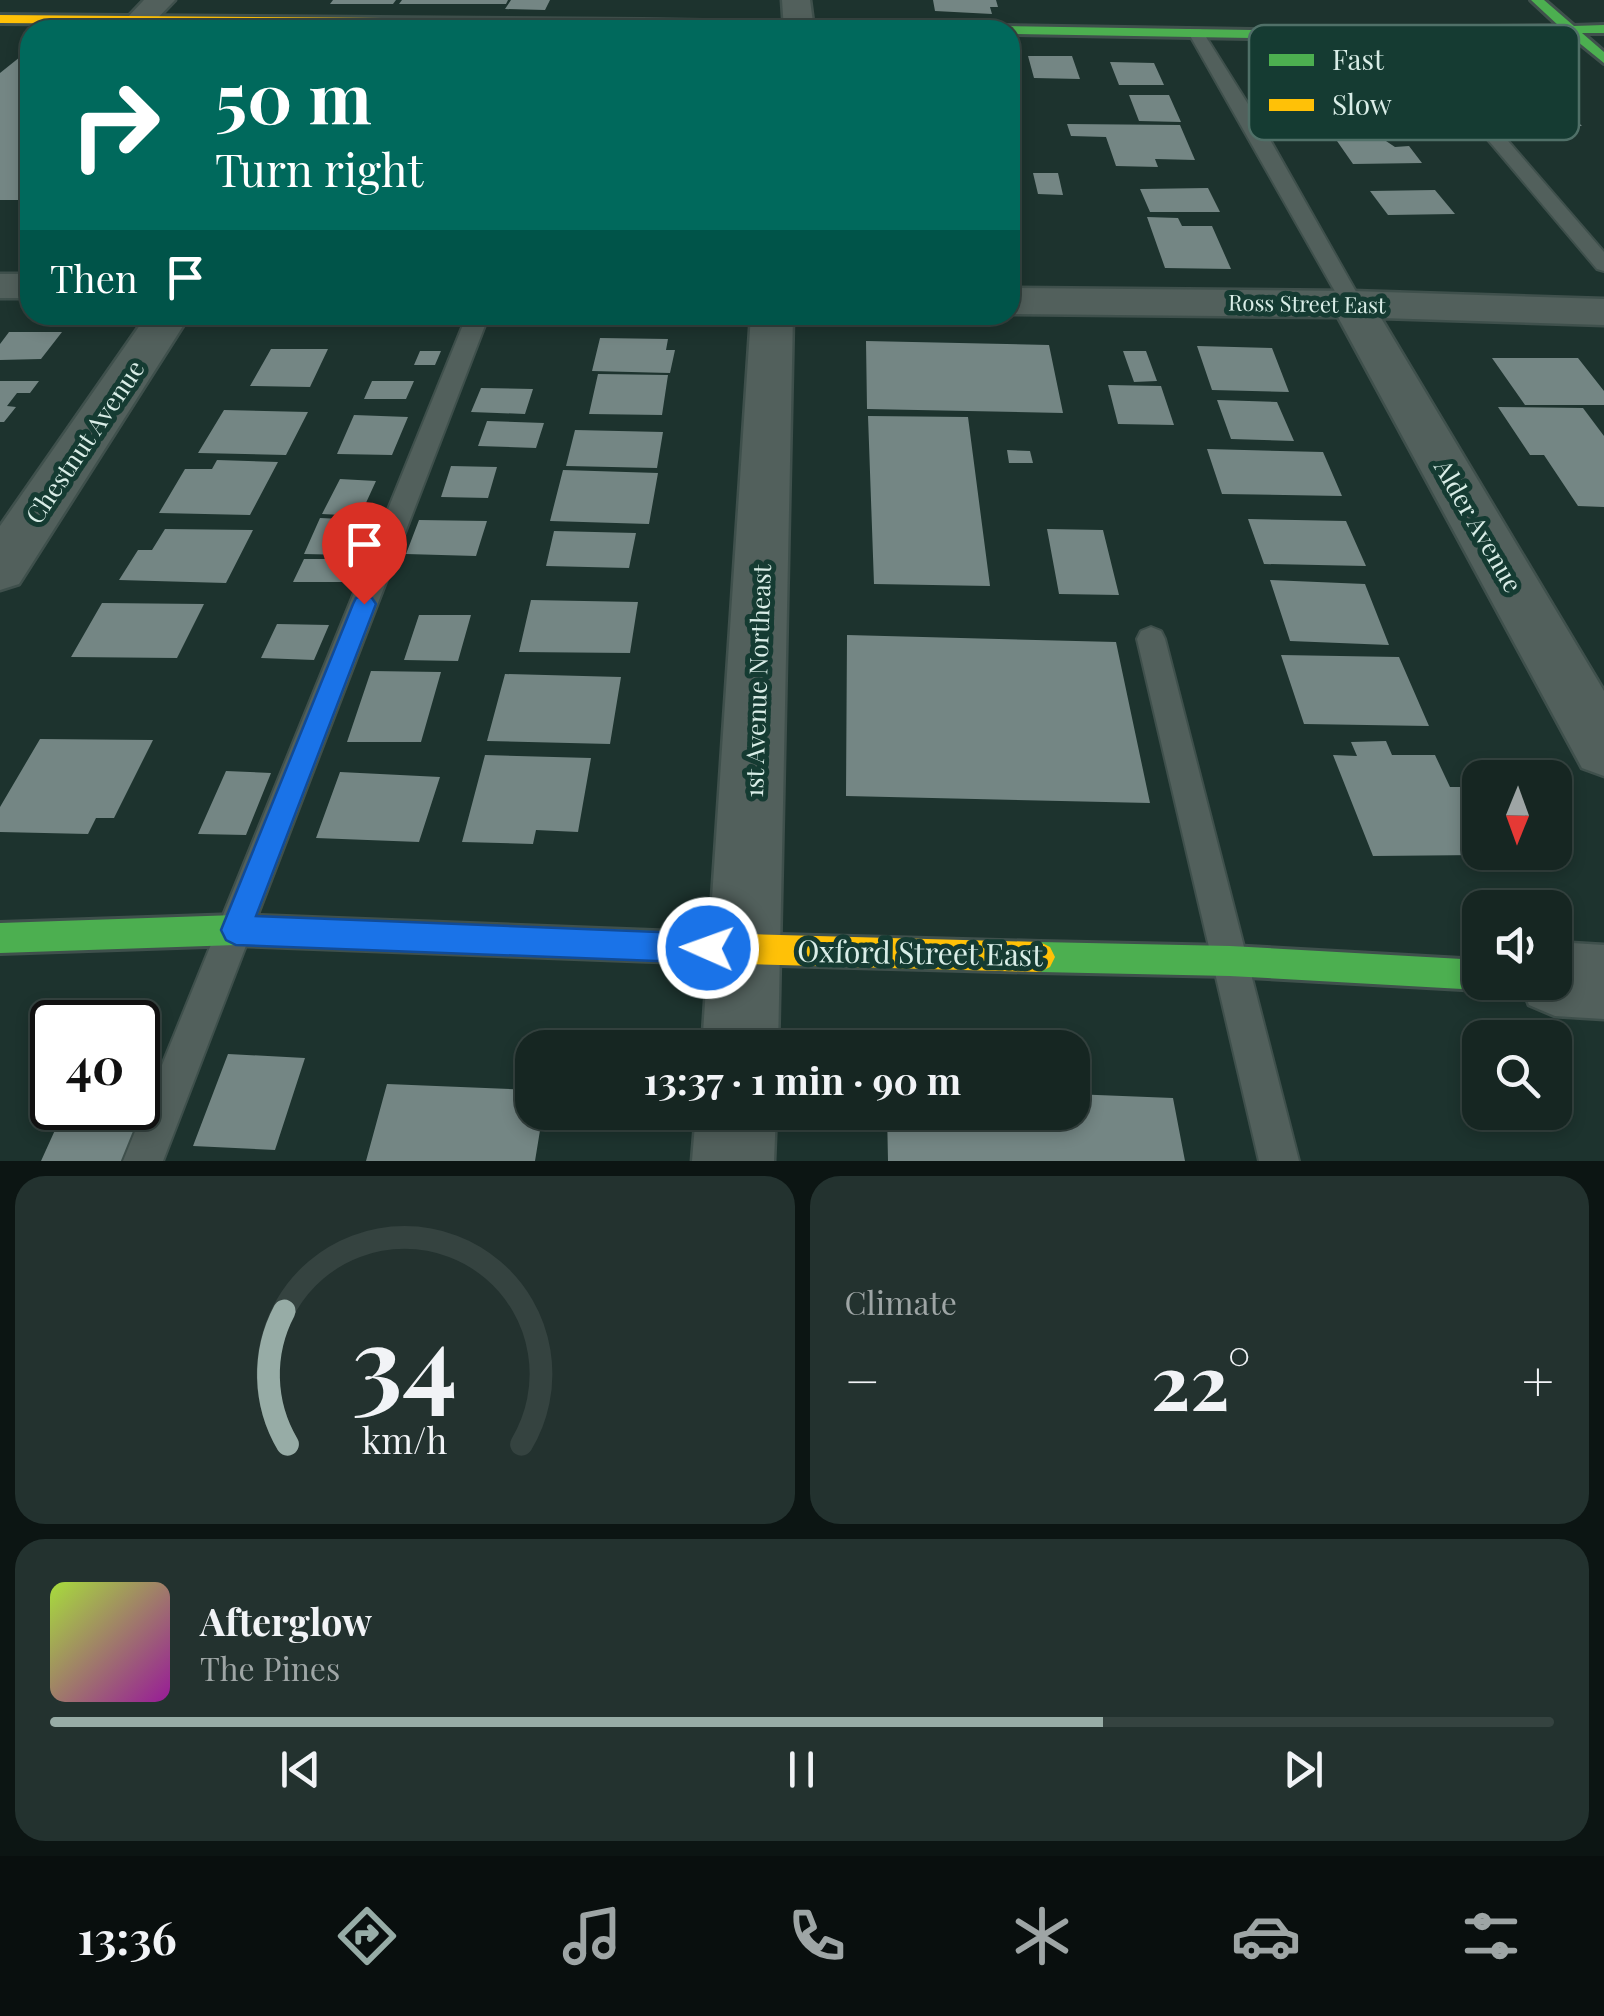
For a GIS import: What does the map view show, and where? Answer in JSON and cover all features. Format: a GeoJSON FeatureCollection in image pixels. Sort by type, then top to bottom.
{"type":"FeatureCollection","features":[{"type":"Feature","properties":{"kind":"street"},"geometry":{"type":"LineString","coordinates":[[1537,0],[1565,25]]}},
{"type":"Feature","properties":{"kind":"street"},"geometry":{"type":"LineString","coordinates":[[1574,0],[1604,27]]}},
{"type":"Feature","properties":{"kind":"street"},"geometry":{"type":"LineString","coordinates":[[0,19],[150,10],[799,14],[828,20]]}},
{"type":"Feature","properties":{"kind":"street"},"geometry":{"type":"LineString","coordinates":[[1579,28],[1604,27]]}},
{"type":"Feature","properties":{"kind":"street"},"geometry":{"type":"LineString","coordinates":[[1020,28],[1249,32]]}},
{"type":"Feature","properties":{"kind":"street"},"geometry":{"type":"LineString","coordinates":[[1579,37],[1604,59]]}},
{"type":"Feature","properties":{"kind":"street","name":"Ross Street East"},"geometry":{"type":"LineString","coordinates":[[1020,300],[1604,312]]}},
{"type":"Feature","properties":{"kind":"street","name":"Alder Avenue"},"geometry":{"type":"LineString","coordinates":[[1352,304],[1604,748]]}},
{"type":"Feature","properties":{"kind":"street","name":"Chestnut Avenue"},"geometry":{"type":"LineString","coordinates":[[0,569],[162,325]]}},
{"type":"Feature","properties":{"kind":"street","name":"1st Avenue Northeast"},"geometry":{"type":"LineString","coordinates":[[741,1030],[772,325]]}},
{"type":"Feature","properties":{"kind":"street","name":"Oxford Street East"},"geometry":{"type":"LineString","coordinates":[[0,938],[236,930],[747,950],[1230,961],[1462,974]]}},
{"type":"Feature","properties":{"kind":"street"},"geometry":{"type":"LineString","coordinates":[[1572,980],[1604,982]]}},
{"type":"Feature","properties":{"kind":"street"},"geometry":{"type":"LineString","coordinates":[[733,1161],[735,1130]]}},
{"type":"Feature","properties":{"kind":"lane"},"geometry":{"type":"LineString","coordinates":[[1196,32],[1248,117]]}},
{"type":"Feature","properties":{"kind":"lane"},"geometry":{"type":"LineString","coordinates":[[1261,140],[1352,304]]}},
{"type":"Feature","properties":{"kind":"lane"},"geometry":{"type":"LineString","coordinates":[[1498,140],[1604,264]]}},
{"type":"Feature","properties":{"kind":"lane"},"geometry":{"type":"LineString","coordinates":[[143,1161],[474,325]]}},
{"type":"Feature","properties":{"kind":"lane"},"geometry":{"type":"LineString","coordinates":[[1152,639],[1279,1161]]}},
{"type":"Feature","properties":{"kind":"building"},"geometry":{"type":"Polygon","coordinates":[[[333,0],[396,0],[393,4],[330,4],[333,0]]]}},
{"type":"Feature","properties":{"kind":"building"},"geometry":{"type":"Polygon","coordinates":[[[402,0],[508,0],[506,4],[399,4],[402,0]]]}},
{"type":"Feature","properties":{"kind":"building"},"geometry":{"type":"Polygon","coordinates":[[[511,0],[550,0],[545,10],[505,9],[511,0]]]}},
{"type":"Feature","properties":{"kind":"building"},"geometry":{"type":"Polygon","coordinates":[[[933,0],[996,0],[998,7],[990,7],[992,14],[935,11],[933,0]]]}},
{"type":"Feature","properties":{"kind":"building"},"geometry":{"type":"Polygon","coordinates":[[[1028,56],[1072,56],[1080,79],[1034,78],[1028,56]]]}},
{"type":"Feature","properties":{"kind":"building"},"geometry":{"type":"Polygon","coordinates":[[[20,57],[20,200],[0,200],[0,73],[20,57]]]}},
{"type":"Feature","properties":{"kind":"building"},"geometry":{"type":"Polygon","coordinates":[[[1110,62],[1154,63],[1164,85],[1119,85],[1110,62]]]}},
{"type":"Feature","properties":{"kind":"building"},"geometry":{"type":"Polygon","coordinates":[[[1129,95],[1169,95],[1181,122],[1139,121],[1129,95]]]}},
{"type":"Feature","properties":{"kind":"building"},"geometry":{"type":"Polygon","coordinates":[[[1067,124],[1180,125],[1195,160],[1155,159],[1158,167],[1116,166],[1106,137],[1071,136],[1067,124]]]}},
{"type":"Feature","properties":{"kind":"building"},"geometry":{"type":"Polygon","coordinates":[[[1337,141],[1386,141],[1395,147],[1409,146],[1422,163],[1353,164],[1337,141]]]}},
{"type":"Feature","properties":{"kind":"building"},"geometry":{"type":"Polygon","coordinates":[[[1033,173],[1058,173],[1063,195],[1038,194],[1033,173]]]}},
{"type":"Feature","properties":{"kind":"building"},"geometry":{"type":"Polygon","coordinates":[[[1208,188],[1220,212],[1150,212],[1140,189],[1208,188]]]}},
{"type":"Feature","properties":{"kind":"building"},"geometry":{"type":"Polygon","coordinates":[[[1435,190],[1455,214],[1388,215],[1370,191],[1435,190]]]}},
{"type":"Feature","properties":{"kind":"building"},"geometry":{"type":"Polygon","coordinates":[[[1147,217],[1178,218],[1182,226],[1212,226],[1231,269],[1165,268],[1147,217]]]}},
{"type":"Feature","properties":{"kind":"building"},"geometry":{"type":"Polygon","coordinates":[[[9,332],[62,332],[41,359],[0,360],[0,344],[9,332]]]}},
{"type":"Feature","properties":{"kind":"building"},"geometry":{"type":"Polygon","coordinates":[[[600,338],[668,339],[666,350],[675,350],[670,373],[592,371],[600,338]]]}},
{"type":"Feature","properties":{"kind":"building"},"geometry":{"type":"Polygon","coordinates":[[[866,341],[1049,345],[1063,413],[867,409],[866,341]]]}},
{"type":"Feature","properties":{"kind":"building"},"geometry":{"type":"Polygon","coordinates":[[[1197,346],[1272,348],[1289,392],[1212,390],[1197,346]]]}},
{"type":"Feature","properties":{"kind":"building"},"geometry":{"type":"Polygon","coordinates":[[[271,349],[328,349],[310,387],[250,386],[271,349]]]}},
{"type":"Feature","properties":{"kind":"building"},"geometry":{"type":"Polygon","coordinates":[[[420,351],[441,351],[435,365],[414,365],[420,351]]]}},
{"type":"Feature","properties":{"kind":"building"},"geometry":{"type":"Polygon","coordinates":[[[1123,351],[1146,351],[1157,381],[1134,382],[1123,351]]]}},
{"type":"Feature","properties":{"kind":"building"},"geometry":{"type":"Polygon","coordinates":[[[1492,358],[1578,358],[1604,391],[1604,405],[1525,405],[1492,358]]]}},
{"type":"Feature","properties":{"kind":"building"},"geometry":{"type":"Polygon","coordinates":[[[598,374],[668,375],[662,415],[589,414],[598,374]]]}},
{"type":"Feature","properties":{"kind":"building"},"geometry":{"type":"Polygon","coordinates":[[[0,381],[39,381],[30,393],[17,393],[7,406],[16,407],[4,422],[0,422],[0,381]]]}},
{"type":"Feature","properties":{"kind":"building"},"geometry":{"type":"Polygon","coordinates":[[[372,381],[414,381],[406,399],[364,399],[372,381]]]}},
{"type":"Feature","properties":{"kind":"building"},"geometry":{"type":"Polygon","coordinates":[[[1108,385],[1161,386],[1174,425],[1118,424],[1108,385]]]}},
{"type":"Feature","properties":{"kind":"building"},"geometry":{"type":"Polygon","coordinates":[[[481,388],[533,389],[525,414],[471,412],[481,388]]]}},
{"type":"Feature","properties":{"kind":"building"},"geometry":{"type":"Polygon","coordinates":[[[1217,400],[1277,402],[1294,441],[1231,439],[1217,400]]]}},
{"type":"Feature","properties":{"kind":"building"},"geometry":{"type":"Polygon","coordinates":[[[1498,407],[1583,408],[1604,436],[1604,507],[1578,506],[1544,455],[1530,455],[1498,407]]]}},
{"type":"Feature","properties":{"kind":"building"},"geometry":{"type":"Polygon","coordinates":[[[224,410],[308,412],[286,455],[198,453],[224,410]]]}},
{"type":"Feature","properties":{"kind":"building"},"geometry":{"type":"Polygon","coordinates":[[[354,415],[408,417],[392,455],[337,454],[354,415]]]}},
{"type":"Feature","properties":{"kind":"building"},"geometry":{"type":"Polygon","coordinates":[[[868,416],[968,417],[990,586],[874,584],[868,416]]]}},
{"type":"Feature","properties":{"kind":"building"},"geometry":{"type":"Polygon","coordinates":[[[487,421],[544,423],[536,448],[478,446],[487,421]]]}},
{"type":"Feature","properties":{"kind":"building"},"geometry":{"type":"Polygon","coordinates":[[[575,430],[663,432],[657,468],[566,466],[575,430]]]}},
{"type":"Feature","properties":{"kind":"building"},"geometry":{"type":"Polygon","coordinates":[[[1207,449],[1323,452],[1342,496],[1222,494],[1207,449]]]}},
{"type":"Feature","properties":{"kind":"building"},"geometry":{"type":"Polygon","coordinates":[[[1007,450],[1030,451],[1033,463],[1009,463],[1007,450]]]}},
{"type":"Feature","properties":{"kind":"building"},"geometry":{"type":"Polygon","coordinates":[[[217,460],[278,462],[250,515],[159,513],[185,469],[212,469],[217,460]]]}},
{"type":"Feature","properties":{"kind":"building"},"geometry":{"type":"Polygon","coordinates":[[[451,466],[497,467],[488,498],[441,497],[451,466]]]}},
{"type":"Feature","properties":{"kind":"building"},"geometry":{"type":"Polygon","coordinates":[[[563,470],[658,473],[649,524],[550,521],[563,470]]]}},
{"type":"Feature","properties":{"kind":"building"},"geometry":{"type":"Polygon","coordinates":[[[340,479],[376,481],[360,516],[322,514],[340,479]]]}},
{"type":"Feature","properties":{"kind":"building"},"geometry":{"type":"Polygon","coordinates":[[[320,518],[366,520],[350,555],[304,554],[320,518]]]}},
{"type":"Feature","properties":{"kind":"building"},"geometry":{"type":"Polygon","coordinates":[[[1248,519],[1346,521],[1366,566],[1264,564],[1248,519]]]}},
{"type":"Feature","properties":{"kind":"building"},"geometry":{"type":"Polygon","coordinates":[[[419,520],[487,521],[476,556],[406,554],[419,520]]]}},
{"type":"Feature","properties":{"kind":"building"},"geometry":{"type":"Polygon","coordinates":[[[165,529],[253,530],[226,583],[119,580],[138,550],[152,550],[165,529]]]}},
{"type":"Feature","properties":{"kind":"building"},"geometry":{"type":"Polygon","coordinates":[[[1047,529],[1103,530],[1119,595],[1059,594],[1047,529]]]}},
{"type":"Feature","properties":{"kind":"building"},"geometry":{"type":"Polygon","coordinates":[[[554,531],[636,533],[629,568],[546,566],[554,531]]]}},
{"type":"Feature","properties":{"kind":"building"},"geometry":{"type":"Polygon","coordinates":[[[304,559],[359,559],[350,582],[293,582],[304,559]]]}},
{"type":"Feature","properties":{"kind":"building"},"geometry":{"type":"Polygon","coordinates":[[[1270,580],[1365,584],[1389,645],[1290,641],[1270,580]]]}},
{"type":"Feature","properties":{"kind":"building"},"geometry":{"type":"Polygon","coordinates":[[[531,600],[638,602],[630,653],[519,652],[531,600]]]}},
{"type":"Feature","properties":{"kind":"building"},"geometry":{"type":"Polygon","coordinates":[[[102,603],[204,604],[177,658],[71,657],[102,603]]]}},
{"type":"Feature","properties":{"kind":"building"},"geometry":{"type":"Polygon","coordinates":[[[419,615],[471,615],[458,661],[404,660],[419,615]]]}},
{"type":"Feature","properties":{"kind":"building"},"geometry":{"type":"Polygon","coordinates":[[[277,624],[329,625],[314,660],[261,658],[277,624]]]}},
{"type":"Feature","properties":{"kind":"building"},"geometry":{"type":"Polygon","coordinates":[[[847,635],[1116,642],[1150,803],[846,796],[847,635]]]}},
{"type":"Feature","properties":{"kind":"building"},"geometry":{"type":"Polygon","coordinates":[[[1281,655],[1399,657],[1429,726],[1304,724],[1281,655]]]}},
{"type":"Feature","properties":{"kind":"building"},"geometry":{"type":"Polygon","coordinates":[[[371,671],[441,672],[421,742],[347,742],[371,671]]]}},
{"type":"Feature","properties":{"kind":"building"},"geometry":{"type":"Polygon","coordinates":[[[505,674],[621,677],[610,744],[487,741],[505,674]]]}},
{"type":"Feature","properties":{"kind":"building"},"geometry":{"type":"Polygon","coordinates":[[[40,739],[153,740],[114,818],[96,818],[88,834],[0,832],[0,807],[40,739]]]}},
{"type":"Feature","properties":{"kind":"building"},"geometry":{"type":"Polygon","coordinates":[[[1386,741],[1392,755],[1435,755],[1450,787],[1462,789],[1462,855],[1373,856],[1333,755],[1357,756],[1351,742],[1386,741]]]}},
{"type":"Feature","properties":{"kind":"building"},"geometry":{"type":"Polygon","coordinates":[[[485,755],[591,758],[578,832],[536,830],[533,844],[462,842],[485,755]]]}},
{"type":"Feature","properties":{"kind":"building"},"geometry":{"type":"Polygon","coordinates":[[[226,771],[271,773],[246,835],[198,834],[226,771]]]}},
{"type":"Feature","properties":{"kind":"building"},"geometry":{"type":"Polygon","coordinates":[[[340,772],[440,777],[419,842],[316,838],[340,772]]]}},
{"type":"Feature","properties":{"kind":"building"},"geometry":{"type":"Polygon","coordinates":[[[228,1054],[305,1058],[275,1150],[193,1146],[228,1054]]]}},
{"type":"Feature","properties":{"kind":"building"},"geometry":{"type":"Polygon","coordinates":[[[387,1084],[515,1089],[515,1130],[540,1130],[535,1161],[366,1161],[387,1084]]]}},
{"type":"Feature","properties":{"kind":"building"},"geometry":{"type":"Polygon","coordinates":[[[1090,1095],[1173,1098],[1185,1161],[888,1161],[887,1130],[1090,1130],[1090,1095]]]}},
{"type":"Feature","properties":{"kind":"building"},"geometry":{"type":"Polygon","coordinates":[[[55,1130],[141,1130],[128,1161],[41,1161],[55,1130]]]}},
{"type":"Feature","properties":{"kind":"traffic: fast"},"geometry":{"type":"LineString","coordinates":[[1537,0],[1565,25]]}},
{"type":"Feature","properties":{"kind":"traffic: fast"},"geometry":{"type":"LineString","coordinates":[[1579,29],[1604,29]]}},
{"type":"Feature","properties":{"kind":"traffic: fast"},"geometry":{"type":"LineString","coordinates":[[1020,30],[1249,34]]}},
{"type":"Feature","properties":{"kind":"traffic: fast"},"geometry":{"type":"LineString","coordinates":[[1579,37],[1604,59]]}},
{"type":"Feature","properties":{"kind":"traffic: fast"},"geometry":{"type":"LineString","coordinates":[[0,938],[236,930],[706,948]]}},
{"type":"Feature","properties":{"kind":"traffic: fast"},"geometry":{"type":"LineString","coordinates":[[1040,957],[1230,961],[1462,974]]}},
{"type":"Feature","properties":{"kind":"traffic: slow"},"geometry":{"type":"LineString","coordinates":[[0,19],[129,20]]}},
{"type":"Feature","properties":{"kind":"traffic: slow"},"geometry":{"type":"LineString","coordinates":[[706,948],[1040,957]]}},
{"type":"Feature","properties":{"kind":"route"},"geometry":{"type":"LineString","coordinates":[[364,604],[236,930],[708,948]]}}]}
